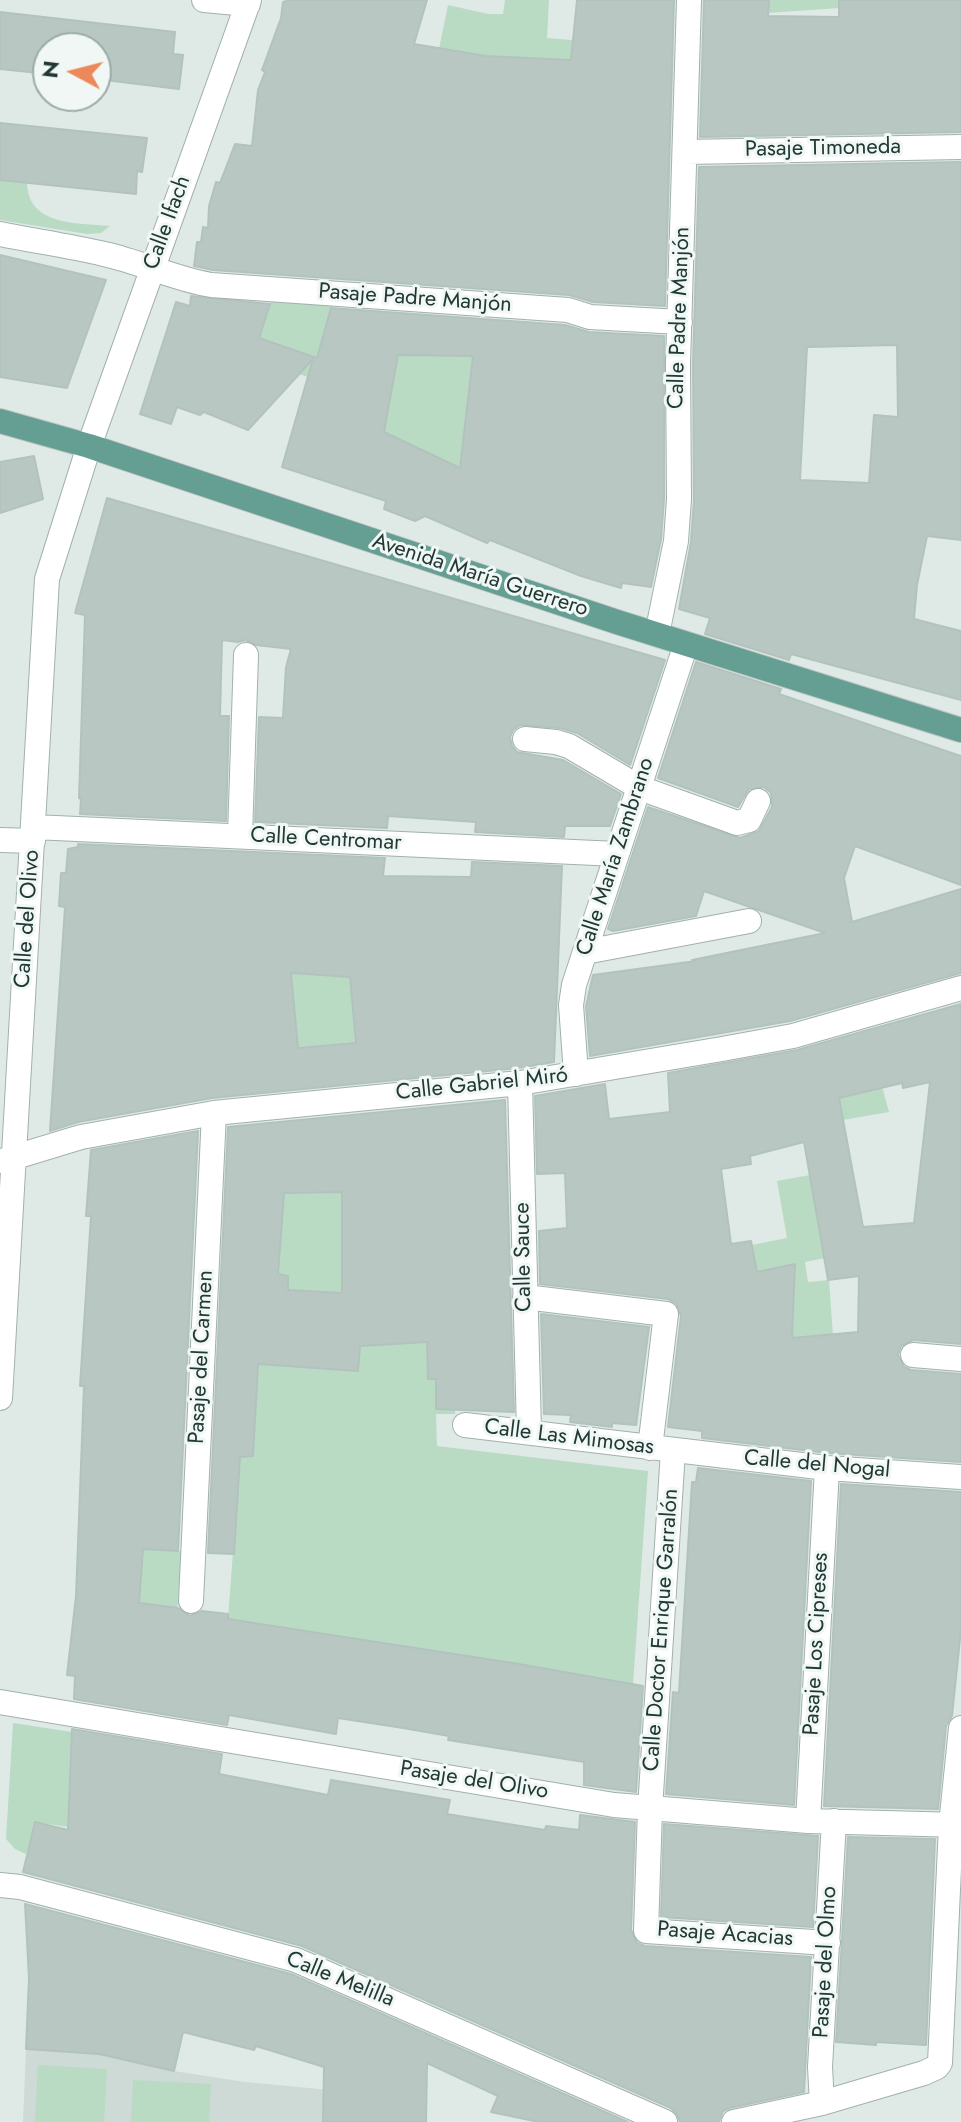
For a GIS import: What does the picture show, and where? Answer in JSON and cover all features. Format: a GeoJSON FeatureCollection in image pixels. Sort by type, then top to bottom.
{"type":"FeatureCollection","features":[{"type":"Feature","properties":{"kind":"main road","name":"Avenida María Guerrero"},"geometry":{"type":"LineString","coordinates":[[0,421],[89,446],[686,644],[961,730]]}},
{"type":"Feature","properties":{"kind":"street"},"geometry":{"type":"LineString","coordinates":[[204,0],[248,2]]}},
{"type":"Feature","properties":{"kind":"street","name":"Calle Padre Manjón"},"geometry":{"type":"LineString","coordinates":[[657,634],[676,541],[689,0]]}},
{"type":"Feature","properties":{"kind":"street","name":"Calle Ifach"},"geometry":{"type":"LineString","coordinates":[[89,446],[248,2]]}},
{"type":"Feature","properties":{"kind":"street","name":"Pasaje Timoneda"},"geometry":{"type":"LineString","coordinates":[[685,152],[961,147]]}},
{"type":"Feature","properties":{"kind":"street","name":"Pasaje Padre Manjón"},"geometry":{"type":"LineString","coordinates":[[0,234],[104,254],[152,267],[170,276],[211,285],[568,310],[590,317],[680,322]]}},
{"type":"Feature","properties":{"kind":"street","name":"Calle del Olivo"},"geometry":{"type":"LineString","coordinates":[[0,1398],[7,1160],[33,834],[47,579],[89,446]]}},
{"type":"Feature","properties":{"kind":"street","name":"Calle María Zambrano"},"geometry":{"type":"LineString","coordinates":[[576,1074],[571,1005],[585,952],[686,644]]}},
{"type":"Feature","properties":{"kind":"street"},"geometry":{"type":"LineString","coordinates":[[240,836],[246,655]]}},
{"type":"Feature","properties":{"kind":"street"},"geometry":{"type":"LineString","coordinates":[[525,739],[569,746],[640,788],[737,823],[749,820],[758,801]]}},
{"type":"Feature","properties":{"kind":"street","name":"Calle Centromar"},"geometry":{"type":"LineString","coordinates":[[0,840],[33,834],[240,836],[617,854]]}},
{"type":"Feature","properties":{"kind":"street"},"geometry":{"type":"LineString","coordinates":[[585,952],[749,921]]}},
{"type":"Feature","properties":{"kind":"street","name":"Calle Gabriel Miró"},"geometry":{"type":"LineString","coordinates":[[7,1160],[81,1137],[214,1113],[520,1083],[793,1036],[961,988]]}},
{"type":"Feature","properties":{"kind":"street","name":"Calle Sauce"},"geometry":{"type":"LineString","coordinates":[[520,1083],[529,1431]]}},
{"type":"Feature","properties":{"kind":"street","name":"Pasaje del Carmen"},"geometry":{"type":"LineString","coordinates":[[191,1601],[214,1113]]}},
{"type":"Feature","properties":{"kind":"street","name":"Calle Doctor Enrique Garralón"},"geometry":{"type":"LineString","coordinates":[[525,1297],[666,1314],[650,1809]]}},
{"type":"Feature","properties":{"kind":"street"},"geometry":{"type":"LineString","coordinates":[[913,1355],[961,1359]]}},
{"type":"Feature","properties":{"kind":"street","name":"Calle Las Mimosas"},"geometry":{"type":"LineString","coordinates":[[465,1425],[662,1449]]}},
{"type":"Feature","properties":{"kind":"street","name":"Calle del Nogal"},"geometry":{"type":"LineString","coordinates":[[662,1449],[827,1468],[961,1477]]}},
{"type":"Feature","properties":{"kind":"street","name":"Pasaje Los Cipreses"},"geometry":{"type":"LineString","coordinates":[[808,1821],[827,1468]]}},
{"type":"Feature","properties":{"kind":"street","name":"Pasaje del Olivo"},"geometry":{"type":"LineString","coordinates":[[0,1702],[614,1805],[808,1821],[956,1825]]}},
{"type":"Feature","properties":{"kind":"street"},"geometry":{"type":"LineString","coordinates":[[734,2122],[822,2103],[924,2073],[940,2063],[961,1728]]}},
{"type":"Feature","properties":{"kind":"street","name":"Pasaje Acacias"},"geometry":{"type":"LineString","coordinates":[[650,1809],[646,1931],[828,1943]]}},
{"type":"Feature","properties":{"kind":"street","name":"Pasaje del Olmo"},"geometry":{"type":"LineString","coordinates":[[822,2103],[820,2067],[834,1821]]}},
{"type":"Feature","properties":{"kind":"street","name":"Calle Melilla"},"geometry":{"type":"LineString","coordinates":[[0,1885],[46,1893],[296,1960],[663,2122]]}},
{"type":"Feature","properties":{"kind":"shaded area"},"geometry":{"type":"Polygon","coordinates":[[[26,2049],[97,2054],[245,2082],[426,2099],[426,2122],[23,2122],[26,2049]]]}},
{"type":"Feature","properties":{"kind":"green space"},"geometry":{"type":"Polygon","coordinates":[[[505,0],[549,0],[547,38],[584,41],[583,61],[485,56],[439,49],[448,5],[488,14],[503,14],[505,0]]]}},
{"type":"Feature","properties":{"kind":"green space"},"geometry":{"type":"Polygon","coordinates":[[[769,0],[839,0],[839,8],[768,13],[769,0]]]}},
{"type":"Feature","properties":{"kind":"green space"},"geometry":{"type":"Polygon","coordinates":[[[0,180],[27,183],[30,197],[45,215],[57,220],[110,226],[101,233],[87,234],[0,220],[0,180]]]}},
{"type":"Feature","properties":{"kind":"green space"},"geometry":{"type":"Polygon","coordinates":[[[271,301],[332,306],[311,378],[289,371],[295,350],[259,338],[271,301]]]}},
{"type":"Feature","properties":{"kind":"green space"},"geometry":{"type":"Polygon","coordinates":[[[398,355],[473,356],[459,471],[457,530],[424,516],[384,433],[398,355]]]}},
{"type":"Feature","properties":{"kind":"green space"},"geometry":{"type":"Polygon","coordinates":[[[289,955],[316,956],[320,975],[350,976],[395,1003],[353,1007],[356,1043],[298,1047],[289,955]]]}},
{"type":"Feature","properties":{"kind":"green space"},"geometry":{"type":"Polygon","coordinates":[[[868,1035],[889,1112],[843,1120],[829,1046],[868,1035]]]}},
{"type":"Feature","properties":{"kind":"green space"},"geometry":{"type":"Polygon","coordinates":[[[285,1156],[307,1192],[342,1192],[342,1294],[288,1291],[288,1276],[278,1274],[285,1156]]]}},
{"type":"Feature","properties":{"kind":"green space"},"geometry":{"type":"Polygon","coordinates":[[[810,1175],[825,1258],[805,1262],[808,1282],[829,1280],[834,1350],[791,1350],[758,1287],[752,1245],[787,1238],[777,1181],[810,1175]]]}},
{"type":"Feature","properties":{"kind":"green space"},"geometry":{"type":"Polygon","coordinates":[[[397,1316],[398,1344],[427,1342],[455,1379],[455,1414],[436,1414],[437,1446],[648,1471],[633,1685],[228,1619],[240,1457],[253,1456],[256,1406],[241,1363],[274,1365],[361,1326],[397,1316]]]}},
{"type":"Feature","properties":{"kind":"green space"},"geometry":{"type":"Polygon","coordinates":[[[143,1549],[181,1551],[177,1617],[131,1602],[140,1589],[143,1549]]]}},
{"type":"Feature","properties":{"kind":"green space"},"geometry":{"type":"Polygon","coordinates":[[[13,1723],[72,1732],[68,1827],[35,1822],[26,1854],[15,1849],[6,1839],[13,1723]]]}},
{"type":"Feature","properties":{"kind":"green space"},"geometry":{"type":"Polygon","coordinates":[[[38,2065],[107,2069],[104,2122],[35,2122],[38,2065]]]}},
{"type":"Feature","properties":{"kind":"green space"},"geometry":{"type":"Polygon","coordinates":[[[133,2080],[211,2084],[209,2122],[131,2122],[133,2080]]]}},
{"type":"Feature","properties":{"kind":"building"},"geometry":{"type":"Polygon","coordinates":[[[427,0],[414,44],[486,56],[571,60],[577,0],[674,0],[665,306],[593,302],[569,295],[213,270],[194,266],[197,242],[201,242],[203,227],[208,228],[209,206],[216,182],[220,183],[235,144],[252,146],[258,90],[265,72],[262,70],[281,18],[283,2],[427,0]]]}},
{"type":"Feature","properties":{"kind":"building"},"geometry":{"type":"Polygon","coordinates":[[[704,0],[769,0],[768,16],[839,17],[839,0],[961,0],[961,132],[700,137],[704,0]]]}},
{"type":"Feature","properties":{"kind":"building"},"geometry":{"type":"Polygon","coordinates":[[[0,12],[175,32],[173,54],[183,55],[179,89],[112,81],[112,32],[32,32],[32,72],[0,69],[0,12]]]}},
{"type":"Feature","properties":{"kind":"building"},"geometry":{"type":"Polygon","coordinates":[[[0,123],[147,138],[142,172],[137,171],[136,194],[0,180],[0,123]]]}},
{"type":"Feature","properties":{"kind":"building"},"geometry":{"type":"Polygon","coordinates":[[[961,162],[961,540],[927,536],[914,619],[961,631],[961,700],[791,654],[789,660],[705,634],[710,618],[679,609],[691,542],[694,500],[693,364],[699,167],[961,162]],[[897,345],[807,347],[800,480],[869,483],[874,415],[898,417],[897,345]]]}},
{"type":"Feature","properties":{"kind":"building"},"geometry":{"type":"Polygon","coordinates":[[[0,255],[106,280],[67,388],[0,377],[0,255]]]}},
{"type":"Feature","properties":{"kind":"building"},"geometry":{"type":"Polygon","coordinates":[[[191,296],[270,304],[259,338],[317,358],[331,308],[565,325],[589,332],[664,336],[664,499],[661,539],[651,587],[622,583],[621,588],[581,576],[490,540],[487,543],[425,516],[415,521],[384,509],[386,501],[282,467],[313,359],[248,430],[204,412],[200,415],[177,407],[171,424],[140,414],[176,302],[190,306],[191,296]],[[398,355],[384,432],[460,468],[473,356],[398,355]]]}},
{"type":"Feature","properties":{"kind":"building"},"geometry":{"type":"Polygon","coordinates":[[[34,456],[43,499],[0,513],[0,462],[34,456]]]}},
{"type":"Feature","properties":{"kind":"building"},"geometry":{"type":"Polygon","coordinates":[[[107,498],[665,660],[630,765],[577,733],[560,728],[520,725],[510,737],[517,752],[563,760],[621,794],[610,826],[565,826],[564,837],[475,832],[476,822],[388,816],[387,828],[255,822],[259,717],[283,718],[286,667],[291,649],[256,645],[246,640],[222,640],[220,716],[229,716],[226,821],[80,814],[85,615],[75,613],[107,498]]]}},
{"type":"Feature","properties":{"kind":"building"},"geometry":{"type":"Polygon","coordinates":[[[696,662],[781,689],[779,694],[961,756],[961,885],[855,846],[844,878],[852,922],[961,889],[961,973],[790,1021],[590,1056],[586,1006],[593,975],[696,961],[692,960],[825,933],[704,891],[696,916],[613,931],[608,929],[648,807],[740,838],[759,831],[772,807],[771,793],[764,787],[749,789],[738,807],[658,778],[696,662]]]}},
{"type":"Feature","properties":{"kind":"building"},"geometry":{"type":"Polygon","coordinates":[[[78,844],[385,858],[383,876],[471,877],[472,862],[562,866],[554,1062],[212,1098],[78,1122],[50,1131],[65,907],[59,906],[61,873],[66,873],[68,849],[78,847],[78,844]],[[291,973],[298,1048],[356,1043],[350,977],[291,973]]]}},
{"type":"Feature","properties":{"kind":"building"},"geometry":{"type":"Polygon","coordinates":[[[961,1004],[961,1344],[913,1340],[901,1346],[898,1355],[904,1367],[911,1370],[961,1374],[961,1462],[828,1453],[702,1438],[702,1431],[668,1427],[681,1316],[676,1303],[668,1299],[540,1284],[539,1231],[567,1228],[565,1173],[537,1174],[535,1096],[605,1084],[609,1119],[670,1112],[668,1073],[797,1050],[961,1004]],[[930,1082],[903,1088],[902,1083],[839,1098],[863,1227],[914,1223],[930,1082]],[[804,1142],[750,1156],[751,1164],[721,1169],[731,1244],[751,1241],[757,1272],[795,1264],[792,1338],[858,1332],[859,1276],[828,1280],[804,1142]]]}},
{"type":"Feature","properties":{"kind":"building"},"geometry":{"type":"Polygon","coordinates":[[[505,1100],[514,1412],[436,1409],[436,1379],[428,1379],[427,1342],[360,1346],[358,1371],[258,1364],[253,1456],[240,1457],[234,1554],[208,1553],[228,1127],[505,1100]],[[342,1192],[284,1193],[278,1274],[288,1276],[288,1290],[342,1293],[342,1192]]]}},
{"type":"Feature","properties":{"kind":"building"},"geometry":{"type":"Polygon","coordinates":[[[198,1131],[178,1551],[143,1549],[139,1603],[178,1608],[190,1616],[202,1611],[228,1614],[228,1619],[643,1686],[636,1792],[584,1785],[584,1762],[448,1740],[449,1736],[403,1728],[338,1718],[336,1734],[229,1715],[227,1725],[74,1699],[75,1676],[67,1675],[76,1596],[84,1386],[80,1386],[91,1216],[86,1216],[91,1150],[198,1131]]]}},
{"type":"Feature","properties":{"kind":"building"},"geometry":{"type":"Polygon","coordinates":[[[541,1314],[649,1327],[636,1425],[612,1423],[612,1427],[570,1422],[571,1415],[544,1414],[541,1314]]]}},
{"type":"Feature","properties":{"kind":"building"},"geometry":{"type":"Polygon","coordinates":[[[698,1468],[811,1481],[794,1805],[666,1794],[673,1692],[679,1693],[692,1482],[696,1482],[698,1468]]]}},
{"type":"Feature","properties":{"kind":"building"},"geometry":{"type":"Polygon","coordinates":[[[841,1484],[961,1492],[961,1629],[952,1716],[946,1726],[938,1809],[824,1806],[841,1484]]]}},
{"type":"Feature","properties":{"kind":"building"},"geometry":{"type":"Polygon","coordinates":[[[72,1729],[222,1754],[219,1774],[328,1795],[331,1780],[450,1800],[447,1814],[545,1830],[546,1826],[579,1830],[580,1815],[635,1822],[631,1930],[637,1943],[811,1957],[804,2092],[730,2108],[723,2111],[719,2122],[680,2122],[671,2108],[302,1946],[23,1872],[35,1822],[68,1830],[72,1729]]]}},
{"type":"Feature","properties":{"kind":"building"},"geometry":{"type":"Polygon","coordinates":[[[664,1824],[818,1836],[813,1927],[661,1917],[664,1824]]]}},
{"type":"Feature","properties":{"kind":"building"},"geometry":{"type":"Polygon","coordinates":[[[848,1837],[935,1839],[926,2045],[836,2042],[848,1837]]]}},
{"type":"Feature","properties":{"kind":"building"},"geometry":{"type":"Polygon","coordinates":[[[25,1904],[291,1974],[628,2122],[539,2122],[491,2112],[498,2096],[427,2063],[426,2122],[323,2122],[324,2067],[256,2046],[254,2050],[183,2032],[174,2071],[99,2054],[26,2049],[29,1978],[25,1904]]]}}]}
